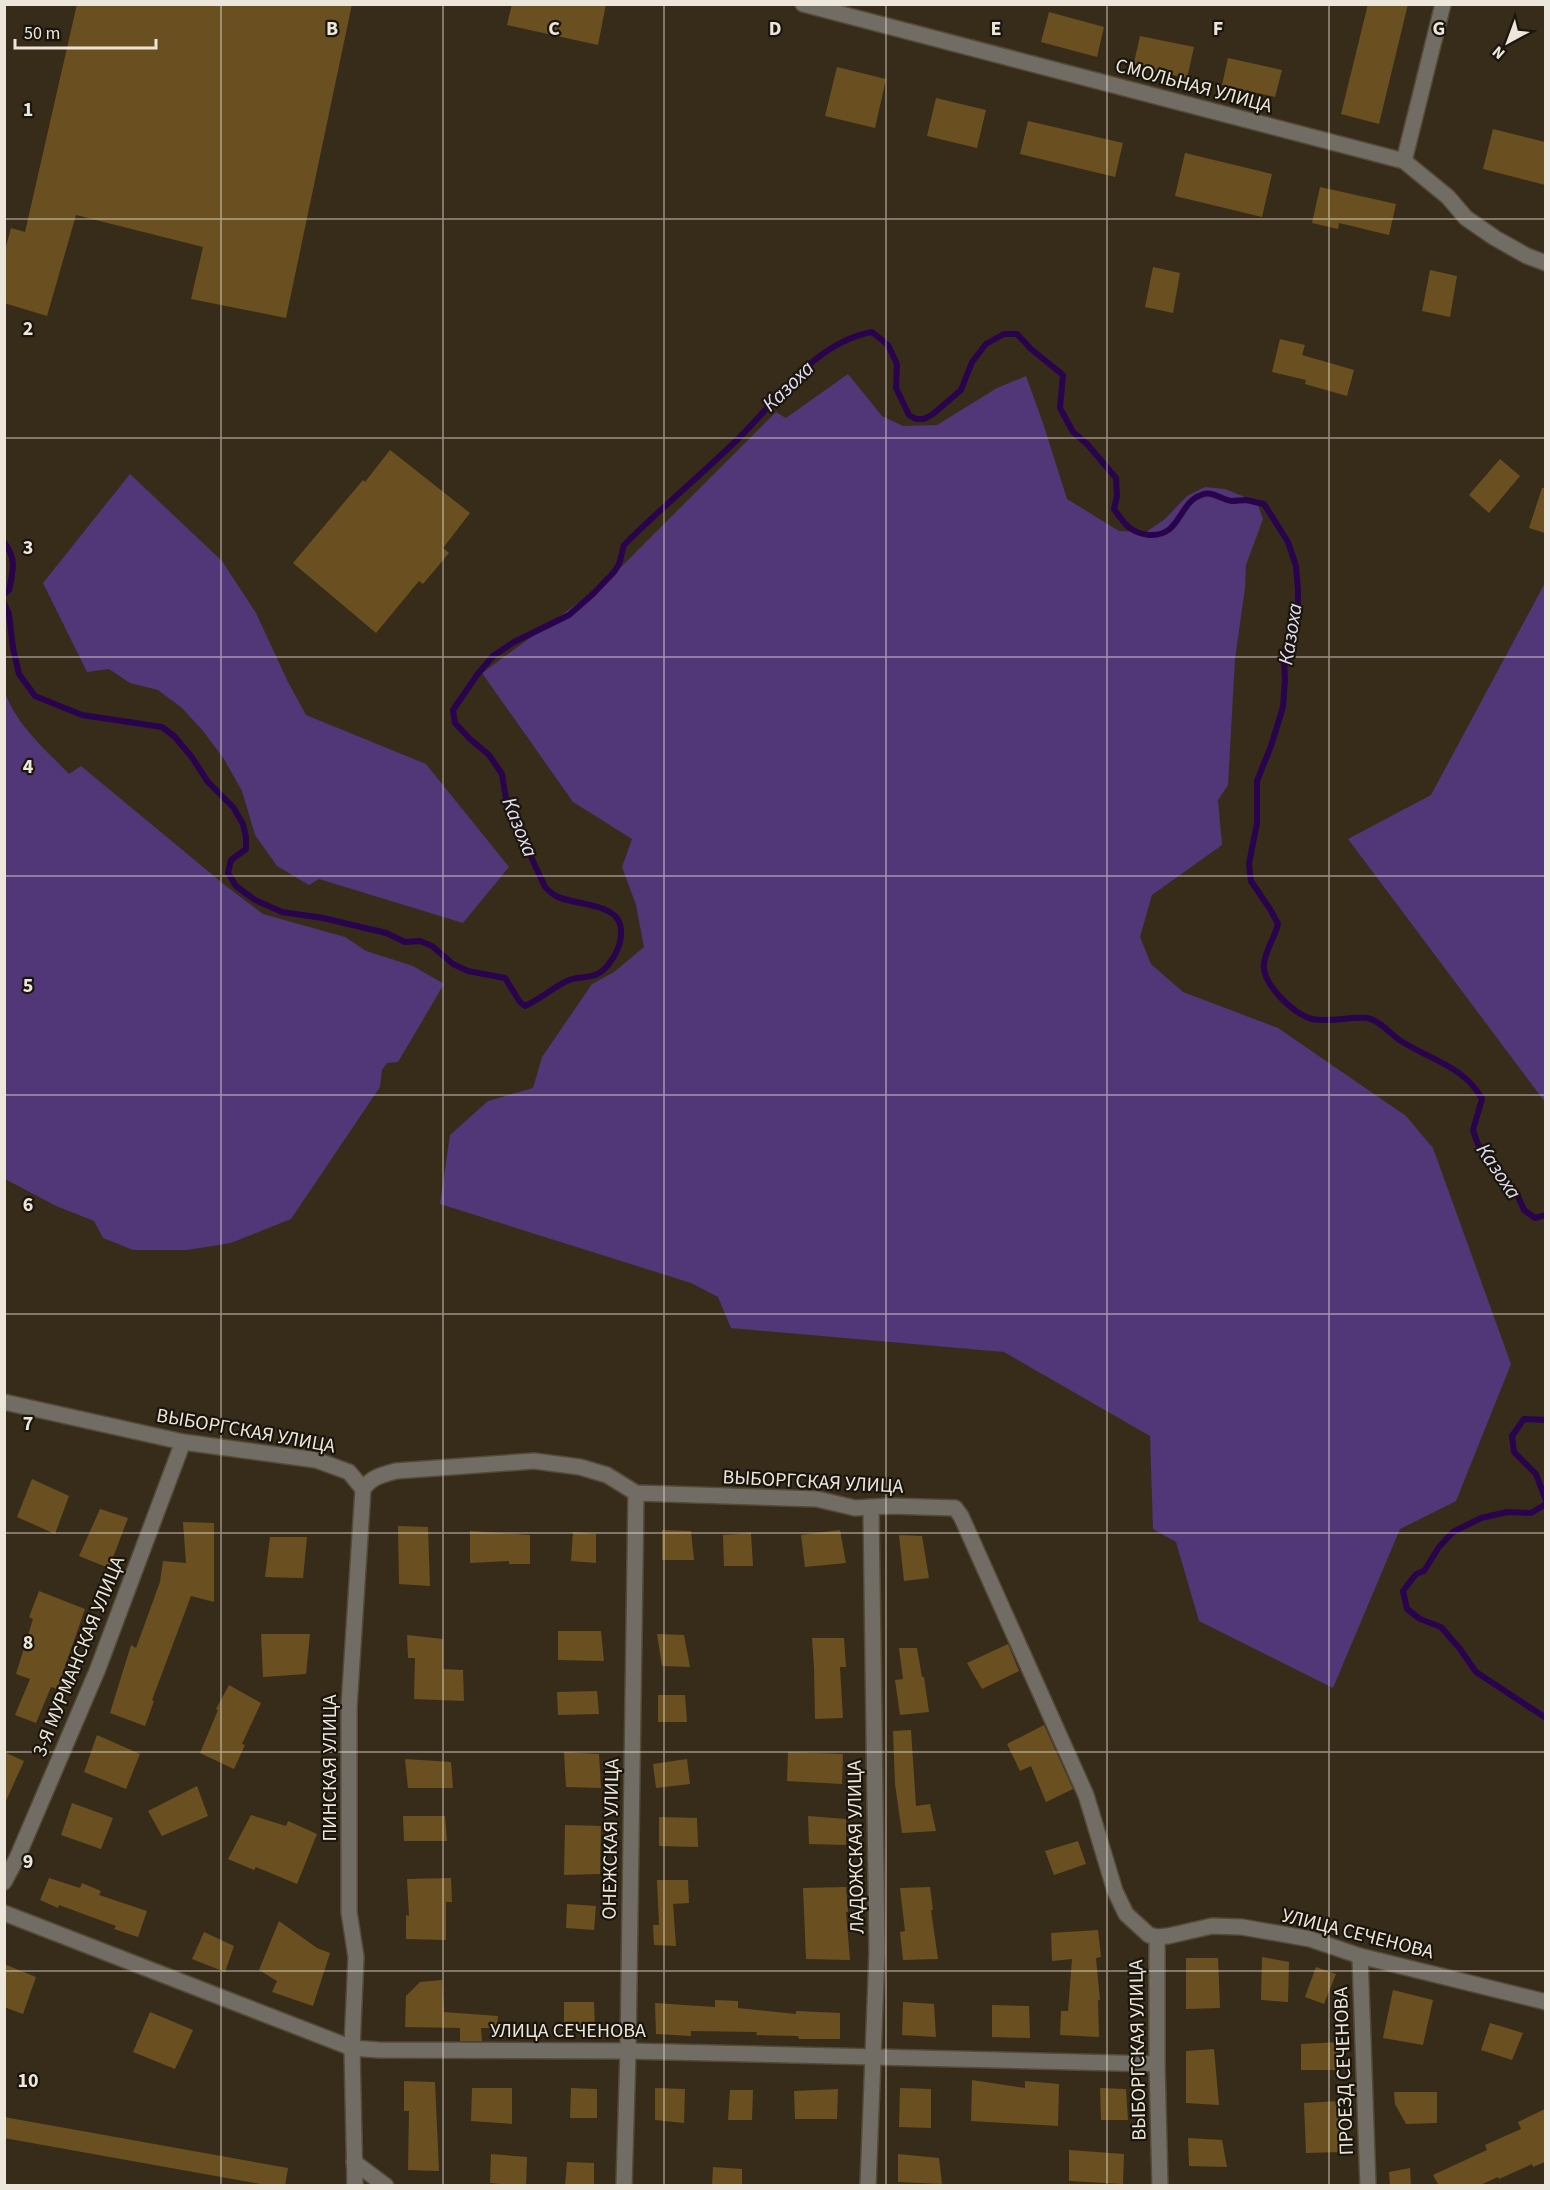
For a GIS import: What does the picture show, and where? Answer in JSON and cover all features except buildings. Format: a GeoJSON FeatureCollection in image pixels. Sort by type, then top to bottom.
{"type":"FeatureCollection","features":[{"type":"Feature","properties":{"kind":"street","name":"СМОЛЬНАЯ УЛИЦА"},"geometry":{"type":"LineString","coordinates":[[803,4],[1404,162],[1448,197],[1466,218],[1495,238],[1545,263]]}},
{"type":"Feature","properties":{"kind":"street"},"geometry":{"type":"LineString","coordinates":[[1404,162],[1443,4]]}},
{"type":"Feature","properties":{"kind":"street","name":"ВЫБОРГСКАЯ УЛИЦА"},"geometry":{"type":"LineString","coordinates":[[4,1402],[183,1442],[316,1460],[349,1472],[363,1489],[370,1480],[377,1476],[396,1471],[534,1461],[580,1467],[607,1475],[636,1493],[816,1499],[855,1508],[890,1506],[955,1508],[961,1516],[1086,1796],[1115,1891],[1126,1914],[1149,1935],[1157,1937],[1160,2186]]}},
{"type":"Feature","properties":{"kind":"street","name":"3-Я МУРМАНСКАЯ УЛИЦА"},"geometry":{"type":"LineString","coordinates":[[4,1882],[17,1858],[97,1671],[183,1442]]}},
{"type":"Feature","properties":{"kind":"street","name":"ПИНСКАЯ УЛИЦА"},"geometry":{"type":"LineString","coordinates":[[355,2186],[352,2048],[356,1957],[349,1912],[349,1707],[363,1489]]}},
{"type":"Feature","properties":{"kind":"street","name":"ОНЕЖСКАЯ УЛИЦА"},"geometry":{"type":"LineString","coordinates":[[624,2186],[636,1493]]}},
{"type":"Feature","properties":{"kind":"street","name":"ЛАДОЖСКАЯ УЛИЦА"},"geometry":{"type":"LineString","coordinates":[[868,2186],[877,1952],[871,1507]]}},
{"type":"Feature","properties":{"kind":"street","name":"УЛИЦА СЕЧЕНОВА"},"geometry":{"type":"LineString","coordinates":[[4,1913],[352,2048],[628,2051],[1157,2064]]}},
{"type":"Feature","properties":{"kind":"street","name":"УЛИЦА СЕЧЕНОВА"},"geometry":{"type":"LineString","coordinates":[[1157,1937],[1212,1926],[1242,1927],[1310,1939],[1360,1956],[1545,2002]]}},
{"type":"Feature","properties":{"kind":"street","name":"ПРОЕЗД СЕЧЕНОВА"},"geometry":{"type":"LineString","coordinates":[[1360,1956],[1368,2186]]}},
{"type":"Feature","properties":{"kind":"street"},"geometry":{"type":"LineString","coordinates":[[354,2162],[386,2186]]}},
{"type":"Feature","properties":{"kind":"shaded area"},"geometry":{"type":"Polygon","coordinates":[[[848,374],[882,416],[903,426],[937,425],[997,388],[1026,376],[1067,499],[1119,531],[1146,532],[1165,519],[1187,496],[1205,487],[1225,489],[1257,502],[1263,519],[1246,565],[1235,659],[1228,785],[1218,800],[1222,845],[1152,895],[1140,937],[1151,964],[1183,992],[1278,1028],[1406,1116],[1433,1148],[1511,1364],[1456,1501],[1400,1529],[1333,1688],[1199,1621],[1176,1542],[1153,1529],[1150,1436],[1004,1352],[731,1328],[718,1297],[691,1283],[440,1204],[450,1135],[488,1101],[533,1088],[542,1057],[592,984],[614,972],[644,947],[636,905],[622,867],[632,839],[573,802],[482,673],[604,584],[776,412],[786,418],[848,374]]]}},
{"type":"Feature","properties":{"kind":"shaded area"},"geometry":{"type":"Polygon","coordinates":[[[130,474],[222,561],[256,613],[306,715],[426,764],[509,867],[463,923],[319,879],[309,885],[277,866],[255,835],[242,791],[224,759],[182,708],[158,690],[130,683],[109,669],[87,672],[43,583],[130,474]]]}},
{"type":"Feature","properties":{"kind":"shaded area"},"geometry":{"type":"Polygon","coordinates":[[[1545,583],[1545,1102],[1348,839],[1431,795],[1545,583]]]}},
{"type":"Feature","properties":{"kind":"shaded area"},"geometry":{"type":"Polygon","coordinates":[[[4,689],[23,724],[69,774],[81,766],[263,914],[345,937],[366,951],[413,966],[444,984],[398,1062],[387,1063],[382,1070],[380,1087],[291,1219],[231,1243],[187,1250],[133,1250],[103,1238],[94,1221],[56,1206],[5,1179],[4,689]]]}},
{"type":"Feature","properties":{"kind":"waterway","name":"Казоха"},"geometry":{"type":"LineString","coordinates":[[4,603],[9,614],[19,674],[35,696],[82,715],[162,727],[174,736],[208,782],[233,807],[243,824],[246,837],[246,849],[231,860],[228,873],[236,886],[255,900],[282,912],[323,918],[386,933],[405,942],[420,941],[432,946],[453,964],[468,971],[505,978],[525,1006],[569,980],[592,976],[602,971],[618,949],[620,924],[610,912],[595,906],[562,899],[545,887],[507,805],[502,774],[489,755],[455,723],[453,710],[477,675],[493,656],[514,642],[569,615],[593,594],[614,572],[619,564],[624,545],[738,439],[798,375],[832,348],[851,338],[872,332],[888,345],[897,364],[896,388],[909,415],[916,419],[924,419],[961,390],[972,362],[986,344],[1004,334],[1017,334],[1031,349],[1063,375],[1060,408],[1073,432],[1087,444],[1116,478],[1117,496],[1114,509],[1128,526],[1137,532],[1149,535],[1167,531],[1193,499],[1201,495],[1213,494],[1232,501],[1246,500],[1264,504],[1288,542],[1296,566],[1298,615],[1286,645],[1283,707],[1257,781],[1257,823],[1249,864],[1251,881],[1278,924],[1264,963],[1264,971],[1280,997],[1304,1016],[1319,1020],[1372,1019],[1401,1041],[1446,1065],[1466,1079],[1482,1099],[1473,1130],[1484,1156],[1516,1192],[1524,1210],[1535,1218],[1546,1215]]}},
{"type":"Feature","properties":{"kind":"waterway","name":"Казоха"},"geometry":{"type":"LineString","coordinates":[[4,542],[11,554],[13,565],[9,590],[4,594]]}},
{"type":"Feature","properties":{"kind":"waterway","name":"Казоха"},"geometry":{"type":"LineString","coordinates":[[1546,1420],[1524,1419],[1512,1436],[1514,1452],[1536,1474],[1546,1501]]}},
{"type":"Feature","properties":{"kind":"waterway","name":"Казоха"},"geometry":{"type":"LineString","coordinates":[[1546,1504],[1531,1513],[1507,1512],[1481,1518],[1453,1532],[1439,1547],[1424,1571],[1416,1574],[1403,1591],[1407,1609],[1420,1619],[1441,1627],[1476,1672],[1546,1718]]}}]}
